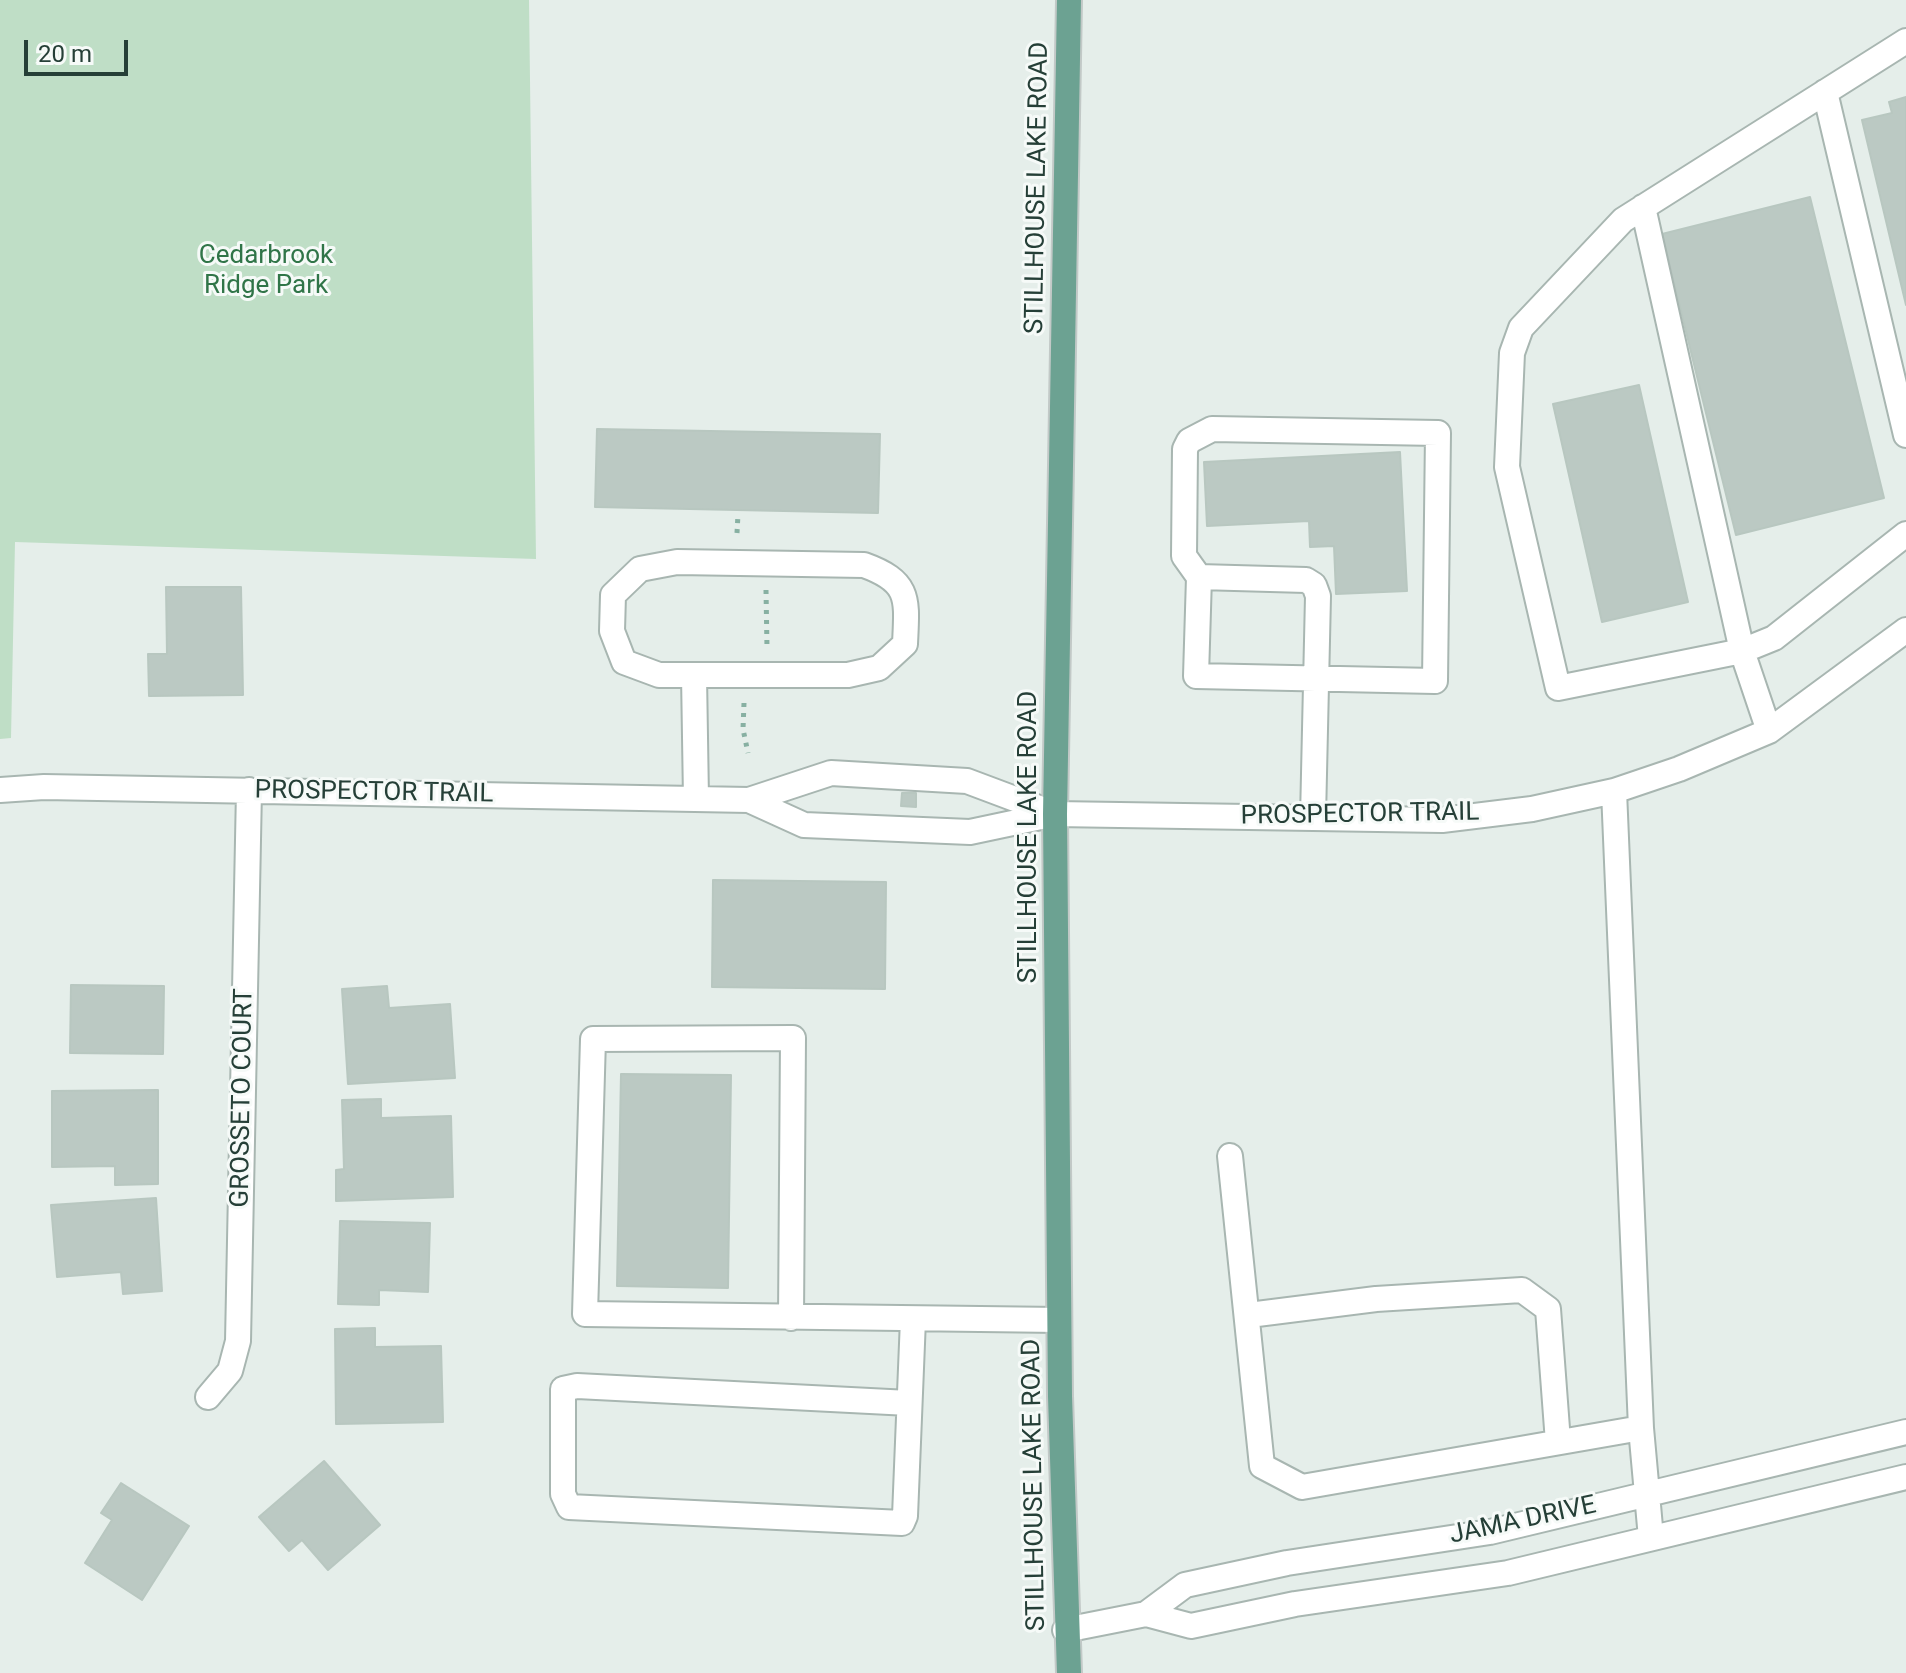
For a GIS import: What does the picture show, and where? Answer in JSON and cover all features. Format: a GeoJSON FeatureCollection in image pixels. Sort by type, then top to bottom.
{"type":"FeatureCollection","features":[{"type":"Feature","properties":{"kind":"main road","name":"STILLHOUSE LAKE ROAD"},"geometry":{"type":"LineString","coordinates":[[1069,0],[1055,814],[1059,1320],[1065,1630],[1069,1673]]}},
{"type":"Feature","properties":{"kind":"street"},"geometry":{"type":"LineString","coordinates":[[1906,41],[1623,220],[1521,328],[1512,353],[1507,467],[1558,688],[1742,651],[1774,638],[1906,534]]}},
{"type":"Feature","properties":{"kind":"street"},"geometry":{"type":"LineString","coordinates":[[1825,92],[1906,435]]}},
{"type":"Feature","properties":{"kind":"street"},"geometry":{"type":"LineString","coordinates":[[1643,207],[1742,651],[1769,731]]}},
{"type":"Feature","properties":{"kind":"street"},"geometry":{"type":"LineString","coordinates":[[1212,429],[1438,433],[1435,681],[1317,678],[1196,676],[1199,577],[1184,556],[1185,449],[1199,434],[1212,429]]}},
{"type":"Feature","properties":{"kind":"street"},"geometry":{"type":"LineString","coordinates":[[677,562],[864,565],[892,575],[907,598],[905,644],[879,668],[848,675],[750,675],[659,675],[624,662],[612,631],[613,595],[640,569],[677,562]]}},
{"type":"Feature","properties":{"kind":"street"},"geometry":{"type":"LineString","coordinates":[[1199,577],[1306,580],[1314,585],[1318,596],[1313,818]]}},
{"type":"Feature","properties":{"kind":"street","name":"PROSPECTOR TRAIL"},"geometry":{"type":"LineString","coordinates":[[749,800],[804,825],[970,832],[1055,814],[1442,820],[1532,809],[1614,791],[1679,769],[1769,731],[1906,630]]}},
{"type":"Feature","properties":{"kind":"street"},"geometry":{"type":"LineString","coordinates":[[694,675],[696,799]]}},
{"type":"Feature","properties":{"kind":"street","name":"PROSPECTOR TRAIL"},"geometry":{"type":"LineString","coordinates":[[0,790],[44,787],[749,800],[831,773],[967,781],[1055,814]]}},
{"type":"Feature","properties":{"kind":"street","name":"GROSSETO COURT"},"geometry":{"type":"LineString","coordinates":[[208,1397],[230,1371],[238,1341],[249,790]]}},
{"type":"Feature","properties":{"kind":"street"},"geometry":{"type":"LineString","coordinates":[[1614,791],[1641,1428],[1651,1538]]}},
{"type":"Feature","properties":{"kind":"street"},"geometry":{"type":"LineString","coordinates":[[791,1318],[793,1038],[593,1039],[585,1314],[791,1318],[1059,1320]]}},
{"type":"Feature","properties":{"kind":"street"},"geometry":{"type":"LineString","coordinates":[[1230,1156],[1249,1315],[1262,1466],[1302,1487],[1641,1428]]}},
{"type":"Feature","properties":{"kind":"street"},"geometry":{"type":"LineString","coordinates":[[1249,1315],[1376,1299],[1522,1290],[1548,1309],[1558,1442]]}},
{"type":"Feature","properties":{"kind":"street"},"geometry":{"type":"LineString","coordinates":[[909,1403],[577,1386],[563,1389],[563,1494],[569,1507],[902,1523],[905,1516],[913,1319]]}},
{"type":"Feature","properties":{"kind":"street","name":"JAMA DRIVE"},"geometry":{"type":"LineString","coordinates":[[1065,1630],[1146,1614],[1185,1585],[1287,1563],[1490,1532],[1906,1432]]}},
{"type":"Feature","properties":{"kind":"street","name":"JAMA DRIVE"},"geometry":{"type":"LineString","coordinates":[[1146,1614],[1191,1626],[1295,1604],[1508,1573],[1906,1477]]}},
{"type":"Feature","properties":{"kind":"path"},"geometry":{"type":"LineString","coordinates":[[738,514],[737,547],[766,587],[767,650],[745,682],[743,729],[748,753]]}},
{"type":"Feature","properties":{"kind":"green space","name":"Cedarbrook Ridge Park"},"geometry":{"type":"Polygon","coordinates":[[[0,0],[529,0],[536,559],[15,542],[11,738],[0,739],[0,0]]]}},
{"type":"Feature","properties":{"kind":"building"},"geometry":{"type":"Polygon","coordinates":[[[1906,97],[1906,305],[1862,120],[1892,113],[1889,102],[1906,97]]]}},
{"type":"Feature","properties":{"kind":"building"},"geometry":{"type":"Polygon","coordinates":[[[1810,197],[1884,498],[1736,535],[1662,234],[1810,197]]]}},
{"type":"Feature","properties":{"kind":"building"},"geometry":{"type":"Polygon","coordinates":[[[1639,385],[1688,602],[1602,622],[1553,404],[1639,385]]]}},
{"type":"Feature","properties":{"kind":"building"},"geometry":{"type":"Polygon","coordinates":[[[597,429],[880,434],[878,513],[595,507],[597,429]]]}},
{"type":"Feature","properties":{"kind":"building"},"geometry":{"type":"Polygon","coordinates":[[[1400,452],[1407,591],[1336,594],[1334,546],[1310,547],[1309,521],[1207,526],[1204,462],[1400,452]]]}},
{"type":"Feature","properties":{"kind":"building"},"geometry":{"type":"Polygon","coordinates":[[[166,587],[241,587],[243,695],[149,696],[148,654],[167,654],[166,587]]]}},
{"type":"Feature","properties":{"kind":"building"},"geometry":{"type":"Polygon","coordinates":[[[902,793],[916,793],[916,807],[901,806],[902,793]]]}},
{"type":"Feature","properties":{"kind":"building"},"geometry":{"type":"Polygon","coordinates":[[[713,880],[886,882],[885,989],[712,987],[713,880]]]}},
{"type":"Feature","properties":{"kind":"building"},"geometry":{"type":"Polygon","coordinates":[[[71,985],[164,986],[163,1054],[70,1053],[71,985]]]}},
{"type":"Feature","properties":{"kind":"building"},"geometry":{"type":"Polygon","coordinates":[[[387,986],[389,1008],[450,1004],[455,1078],[348,1084],[342,989],[387,986]]]}},
{"type":"Feature","properties":{"kind":"building"},"geometry":{"type":"Polygon","coordinates":[[[621,1074],[731,1075],[728,1288],[617,1286],[621,1074]]]}},
{"type":"Feature","properties":{"kind":"building"},"geometry":{"type":"Polygon","coordinates":[[[158,1090],[158,1184],[115,1185],[115,1166],[52,1167],[52,1091],[158,1090]]]}},
{"type":"Feature","properties":{"kind":"building"},"geometry":{"type":"Polygon","coordinates":[[[381,1099],[381,1118],[451,1116],[453,1197],[336,1201],[336,1170],[344,1169],[342,1100],[381,1099]]]}},
{"type":"Feature","properties":{"kind":"building"},"geometry":{"type":"Polygon","coordinates":[[[156,1198],[162,1291],[123,1294],[121,1272],[57,1277],[51,1205],[156,1198]]]}},
{"type":"Feature","properties":{"kind":"building"},"geometry":{"type":"Polygon","coordinates":[[[340,1221],[430,1223],[428,1292],[379,1290],[379,1305],[338,1304],[340,1221]]]}},
{"type":"Feature","properties":{"kind":"building"},"geometry":{"type":"Polygon","coordinates":[[[375,1328],[375,1347],[441,1346],[443,1422],[336,1424],[335,1329],[375,1328]]]}},
{"type":"Feature","properties":{"kind":"building"},"geometry":{"type":"Polygon","coordinates":[[[324,1461],[380,1525],[328,1570],[302,1540],[289,1551],[259,1517],[324,1461]]]}},
{"type":"Feature","properties":{"kind":"building"},"geometry":{"type":"Polygon","coordinates":[[[121,1483],[189,1526],[142,1600],[85,1563],[112,1520],[101,1513],[121,1483]]]}}]}
